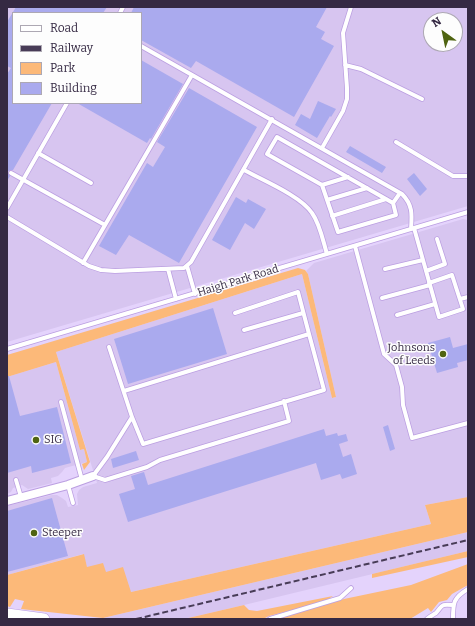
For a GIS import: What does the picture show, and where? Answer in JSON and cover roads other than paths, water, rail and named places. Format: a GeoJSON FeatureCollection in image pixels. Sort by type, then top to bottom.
{"type":"FeatureCollection","features":[{"type":"Feature","properties":{"kind":"main road"},"geometry":{"type":"LineString","coordinates":[[7,614],[44,619]]}},
{"type":"Feature","properties":{"kind":"street"},"geometry":{"type":"LineString","coordinates":[[7,501],[68,485],[93,476]]}},
{"type":"Feature","properties":{"kind":"lane"},"geometry":{"type":"LineString","coordinates":[[322,148],[343,111],[347,99],[343,33],[352,7]]}},
{"type":"Feature","properties":{"kind":"lane"},"geometry":{"type":"LineString","coordinates":[[142,47],[272,119],[408,199],[412,212],[412,229],[423,260],[429,284],[439,317],[464,309],[452,274],[429,284],[382,298]]}},
{"type":"Feature","properties":{"kind":"lane"},"geometry":{"type":"LineString","coordinates":[[345,65],[361,69],[422,99]]}},
{"type":"Feature","properties":{"kind":"lane"},"geometry":{"type":"LineString","coordinates":[[83,263],[192,75]]}},
{"type":"Feature","properties":{"kind":"lane"},"geometry":{"type":"LineString","coordinates":[[7,208],[67,104]]}},
{"type":"Feature","properties":{"kind":"lane"},"geometry":{"type":"LineString","coordinates":[[7,217],[83,263],[101,270],[179,269],[187,266],[191,262],[272,119]]}},
{"type":"Feature","properties":{"kind":"lane"},"geometry":{"type":"LineString","coordinates":[[277,137],[393,203],[396,215],[338,232],[322,185],[268,154],[277,137]]}},
{"type":"Feature","properties":{"kind":"lane"},"geometry":{"type":"LineString","coordinates":[[396,142],[453,176],[468,176]]}},
{"type":"Feature","properties":{"kind":"lane"},"geometry":{"type":"LineString","coordinates":[[38,154],[92,183]]}},
{"type":"Feature","properties":{"kind":"lane"},"geometry":{"type":"LineString","coordinates":[[244,170],[290,194],[304,204],[312,213],[319,228],[327,254]]}},
{"type":"Feature","properties":{"kind":"lane"},"geometry":{"type":"LineString","coordinates":[[11,173],[105,225]]}},
{"type":"Feature","properties":{"kind":"lane"},"geometry":{"type":"LineString","coordinates":[[322,185],[348,177]]}},
{"type":"Feature","properties":{"kind":"lane"},"geometry":{"type":"LineString","coordinates":[[327,200],[367,188]]}},
{"type":"Feature","properties":{"kind":"lane"},"geometry":{"type":"LineString","coordinates":[[393,203],[400,193]]}},
{"type":"Feature","properties":{"kind":"lane"},"geometry":{"type":"LineString","coordinates":[[332,216],[386,199]]}},
{"type":"Feature","properties":{"kind":"lane","name":"Haigh Park Road"},"geometry":{"type":"LineString","coordinates":[[7,349],[468,212]]}},
{"type":"Feature","properties":{"kind":"lane"},"geometry":{"type":"LineString","coordinates":[[426,271],[445,264],[437,239]]}},
{"type":"Feature","properties":{"kind":"lane"},"geometry":{"type":"LineString","coordinates":[[355,246],[384,354],[396,365],[402,387],[403,405],[412,438],[468,423]]}},
{"type":"Feature","properties":{"kind":"lane"},"geometry":{"type":"LineString","coordinates":[[385,269],[423,260]]}},
{"type":"Feature","properties":{"kind":"lane"},"geometry":{"type":"LineString","coordinates":[[187,266],[195,294]]}},
{"type":"Feature","properties":{"kind":"lane"},"geometry":{"type":"LineString","coordinates":[[168,269],[176,299]]}},
{"type":"Feature","properties":{"kind":"lane"},"geometry":{"type":"LineString","coordinates":[[110,347],[132,417],[143,444],[324,390],[298,292],[235,313]]}},
{"type":"Feature","properties":{"kind":"lane"},"geometry":{"type":"LineString","coordinates":[[460,299],[468,297]]}},
{"type":"Feature","properties":{"kind":"lane"},"geometry":{"type":"LineString","coordinates":[[397,315],[435,304]]}},
{"type":"Feature","properties":{"kind":"lane"},"geometry":{"type":"LineString","coordinates":[[244,330],[303,313]]}},
{"type":"Feature","properties":{"kind":"lane"},"geometry":{"type":"LineString","coordinates":[[124,391],[309,334]]}},
{"type":"Feature","properties":{"kind":"lane"},"geometry":{"type":"LineString","coordinates":[[62,402],[82,480]]}},
{"type":"Feature","properties":{"kind":"lane"},"geometry":{"type":"LineString","coordinates":[[132,417],[107,457],[93,476],[105,480],[147,467],[160,460],[289,421],[284,402]]}},
{"type":"Feature","properties":{"kind":"lane"},"geometry":{"type":"LineString","coordinates":[[16,480],[21,497]]}},
{"type":"Feature","properties":{"kind":"lane"},"geometry":{"type":"LineString","coordinates":[[68,485],[74,503]]}},
{"type":"Feature","properties":{"kind":"lane"},"geometry":{"type":"LineString","coordinates":[[270,619],[340,598],[351,588]]}},
{"type":"Feature","properties":{"kind":"lane"},"geometry":{"type":"LineString","coordinates":[[453,619],[453,605],[458,596],[468,589]]}},
{"type":"Feature","properties":{"kind":"lane"},"geometry":{"type":"LineString","coordinates":[[426,619],[435,614],[443,605],[453,605]]}},
{"type":"Feature","properties":{"kind":"railway"},"geometry":{"type":"LineString","coordinates":[[136,619],[468,540]]}},
{"type":"Feature","properties":{"kind":"place","name":"Johnsons of Leeds"},"geometry":{"type":"Point","coordinates":[443,354]}},
{"type":"Feature","properties":{"kind":"place","name":"SIG"},"geometry":{"type":"Point","coordinates":[36,440]}},
{"type":"Feature","properties":{"kind":"place","name":"Steeper"},"geometry":{"type":"Point","coordinates":[34,533]}}]}
